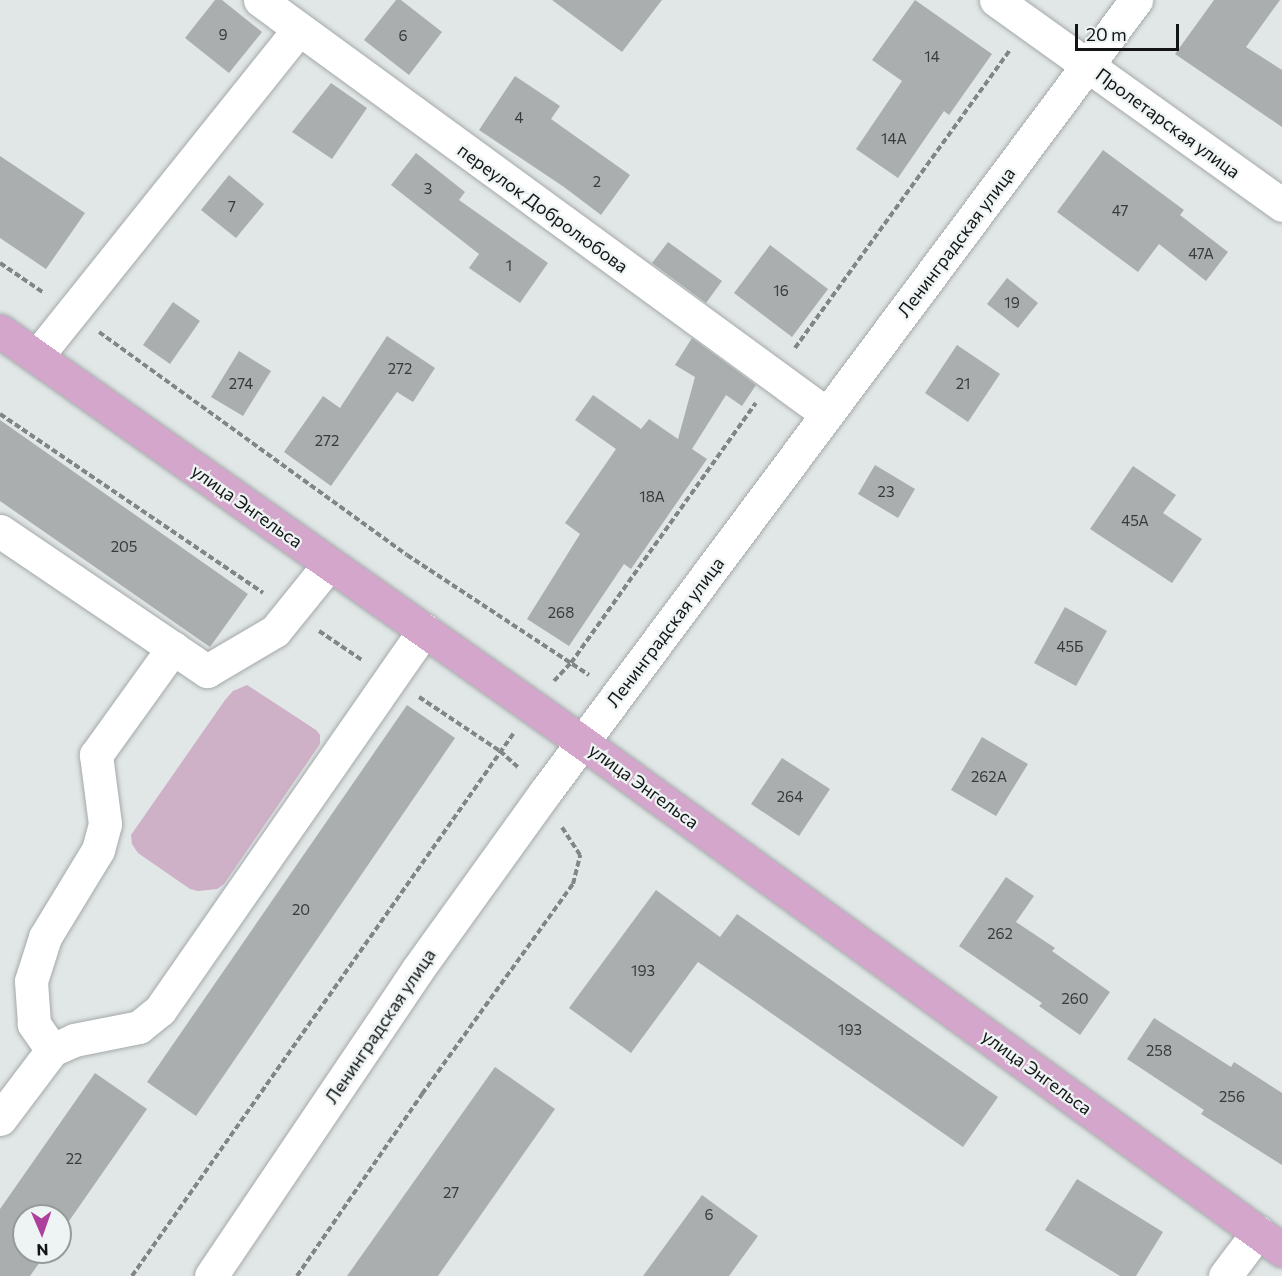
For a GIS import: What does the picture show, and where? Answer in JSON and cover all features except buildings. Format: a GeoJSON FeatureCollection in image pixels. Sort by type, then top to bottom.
{"type":"FeatureCollection","features":[{"type":"Feature","properties":{"kind":"main road","name":"улица Энгельса"},"geometry":{"type":"LineString","coordinates":[[0,331],[582,742],[1270,1241]]}},
{"type":"Feature","properties":{"kind":"street","name":"переулок Добролюбова"},"geometry":{"type":"LineString","coordinates":[[260,0],[298,30],[827,414]]}},
{"type":"Feature","properties":{"kind":"street","name":"Пролетарская улица"},"geometry":{"type":"LineString","coordinates":[[996,0],[1282,205]]}},
{"type":"Feature","properties":{"kind":"street","name":"Ленинградская улица"},"geometry":{"type":"LineString","coordinates":[[211,1276],[418,969],[582,742],[1136,0]]}},
{"type":"Feature","properties":{"kind":"street"},"geometry":{"type":"LineString","coordinates":[[37,356],[298,30]]}},
{"type":"Feature","properties":{"kind":"street"},"geometry":{"type":"LineString","coordinates":[[0,531],[207,671],[274,632],[329,564]]}},
{"type":"Feature","properties":{"kind":"street"},"geometry":{"type":"LineString","coordinates":[[0,1119],[52,1050],[74,1040],[139,1027],[160,1010],[424,630]]}},
{"type":"Feature","properties":{"kind":"street"},"geometry":{"type":"LineString","coordinates":[[52,1050],[34,1024],[31,981],[45,937],[98,850],[105,824],[96,755],[173,648]]}},
{"type":"Feature","properties":{"kind":"street"},"geometry":{"type":"LineString","coordinates":[[1225,1276],[1270,1241]]}},
{"type":"Feature","properties":{"kind":"path"},"geometry":{"type":"LineString","coordinates":[[0,263],[407,555],[596,679]]}},
{"type":"Feature","properties":{"kind":"path"},"geometry":{"type":"LineString","coordinates":[[0,414],[290,612],[500,751],[523,771]]}},
{"type":"Feature","properties":{"kind":"path"},"geometry":{"type":"LineString","coordinates":[[132,1276],[519,726]]}},
{"type":"Feature","properties":{"kind":"path"},"geometry":{"type":"LineString","coordinates":[[297,1276],[422,1094],[573,884],[580,855],[561,824]]}},
{"type":"Feature","properties":{"kind":"shaded area"},"geometry":{"type":"Polygon","coordinates":[[[247,685],[316,730],[320,735],[320,744],[224,884],[217,889],[198,891],[190,889],[138,853],[132,844],[131,835],[225,700],[233,691],[247,685]]]}}]}
